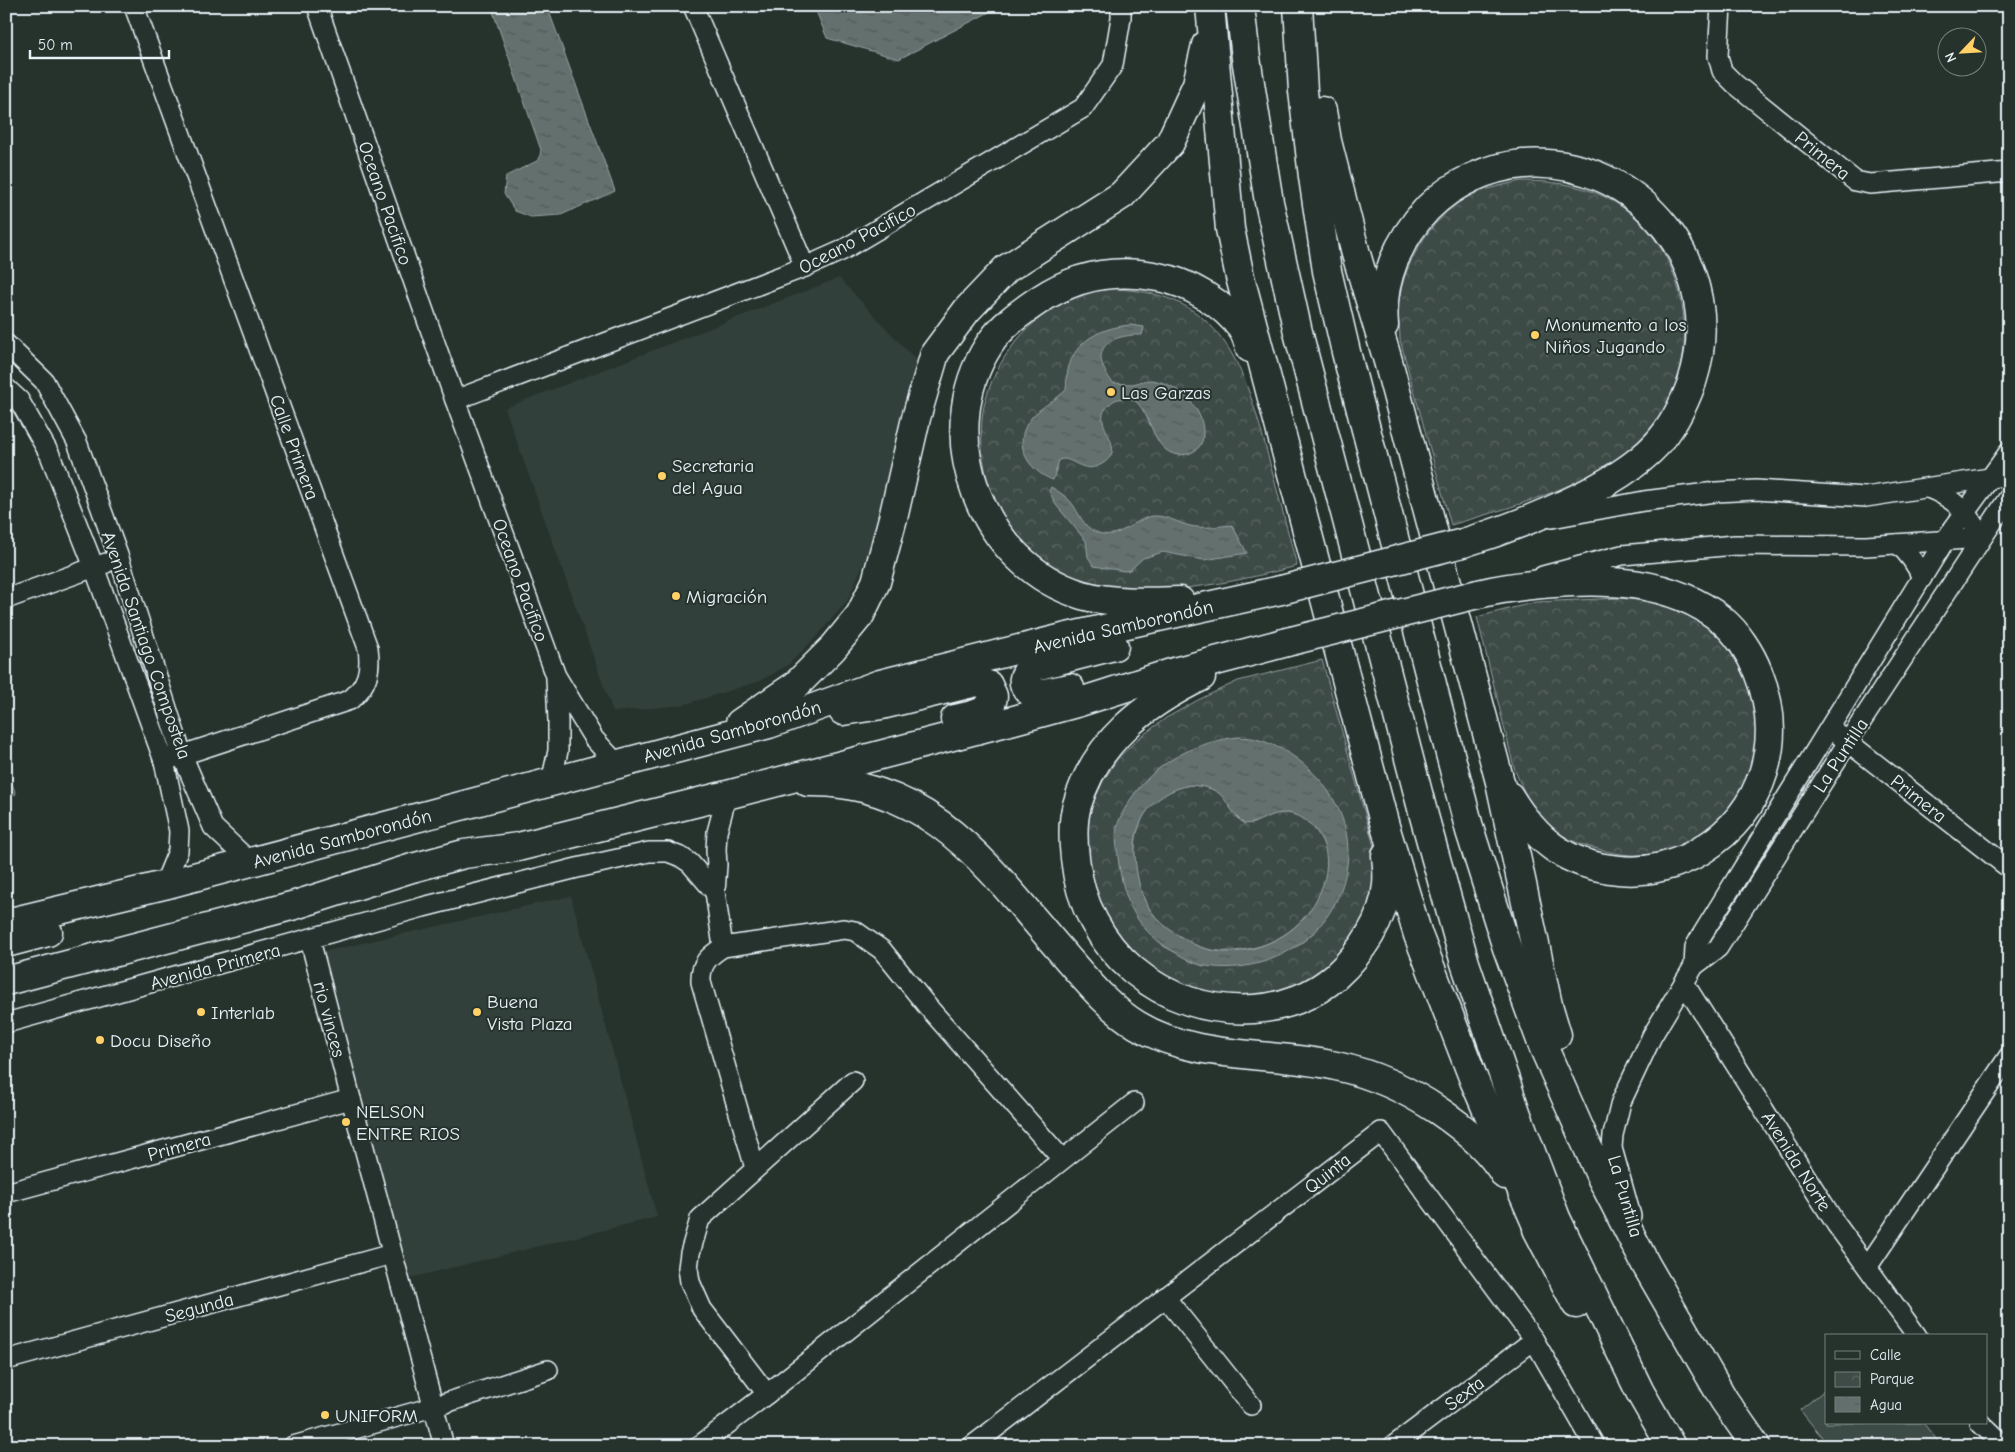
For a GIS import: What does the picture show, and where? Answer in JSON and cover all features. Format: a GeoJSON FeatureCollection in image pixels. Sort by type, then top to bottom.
{"type":"FeatureCollection","features":[{"type":"Feature","properties":{"kind":"highway"},"geometry":{"type":"LineString","coordinates":[[1210,6],[1230,229],[1240,277],[1385,826],[1418,934],[1474,1080],[1545,1244]]}},
{"type":"Feature","properties":{"kind":"highway"},"geometry":{"type":"LineString","coordinates":[[721,736],[796,685],[833,648],[860,615],[876,582],[916,418],[935,353],[967,310],[1006,269],[1122,195],[1170,143],[1197,84],[1207,39],[1210,6]]}},
{"type":"Feature","properties":{"kind":"highway"},"geometry":{"type":"LineString","coordinates":[[1240,6],[1269,202],[1298,332],[1424,816],[1465,963],[1517,1115],[1556,1218],[1640,1392],[1671,1446]]}},
{"type":"Feature","properties":{"kind":"highway"},"geometry":{"type":"LineString","coordinates":[[1298,6],[1305,110],[1327,271],[1465,812],[1507,948],[1537,1028],[1600,1175],[1646,1265],[1724,1400],[1756,1446]]}},
{"type":"Feature","properties":{"kind":"highway"},"geometry":{"type":"LineString","coordinates":[[1302,6],[1327,141],[1356,254],[1388,361],[1500,782],[1548,1005],[1600,1175]]}},
{"type":"Feature","properties":{"kind":"highway","name":"Avenida Samborondón"},"geometry":{"type":"LineString","coordinates":[[6,924],[164,885],[768,724],[880,684],[1063,638],[1281,590],[1491,535],[1582,495],[1639,461],[1657,444],[1674,422],[1688,393],[1697,366],[1701,341],[1701,316],[1698,292],[1678,244],[1664,224],[1645,204],[1612,182],[1579,170],[1536,164],[1500,168],[1475,176],[1438,198],[1408,232],[1396,254],[1388,275],[1385,293],[1384,321],[1388,361]]}},
{"type":"Feature","properties":{"kind":"highway"},"geometry":{"type":"LineString","coordinates":[[1239,599],[1158,602],[1099,599],[1063,587],[1026,565],[1010,550],[997,533],[974,488],[968,468],[964,443],[969,392],[977,366],[1005,325],[1049,293],[1074,281],[1120,272],[1167,278],[1192,288],[1223,311],[1243,331],[1273,402]]}},
{"type":"Feature","properties":{"kind":"highway"},"geometry":{"type":"LineString","coordinates":[[6,981],[295,906],[412,868],[464,854],[518,847],[738,792],[1080,702],[1174,672],[1488,591],[1574,581],[1608,581],[1654,588],[1680,595],[1723,620],[1740,640],[1754,662],[1770,711],[1770,734],[1763,776],[1755,796],[1741,816],[1711,844],[1693,856],[1674,864],[1652,869],[1628,871],[1606,869],[1582,863],[1562,853],[1540,838],[1523,819],[1500,782]]}},
{"type":"Feature","properties":{"kind":"highway"},"geometry":{"type":"LineString","coordinates":[[1174,672],[1078,686],[1041,695],[1034,695],[1028,691],[1024,684],[1024,676],[1028,670],[1036,666],[1122,644],[1196,610]]}},
{"type":"Feature","properties":{"kind":"highway"},"geometry":{"type":"LineString","coordinates":[[1251,653],[1170,692],[1146,709],[1129,722],[1110,741],[1096,764],[1084,786],[1076,807],[1074,850],[1077,876],[1085,904],[1098,931],[1137,975],[1163,991],[1187,1001],[1214,1008],[1240,1010],[1287,1003],[1307,995],[1332,979],[1347,966],[1374,928],[1387,886],[1385,826]]}},
{"type":"Feature","properties":{"kind":"highway"},"geometry":{"type":"LineString","coordinates":[[768,724],[882,704],[977,682],[988,685],[991,690],[993,702],[985,710],[890,737],[817,771]]}},
{"type":"Feature","properties":{"kind":"highway"},"geometry":{"type":"LineString","coordinates":[[738,792],[805,782],[848,784],[875,790],[922,811],[940,822],[963,842],[1086,980],[1110,1004],[1136,1024],[1160,1037],[1187,1046],[1335,1065],[1371,1075],[1416,1096],[1452,1119],[1476,1139],[1500,1167],[1545,1244],[1582,1317],[1612,1368],[1664,1446]]}},
{"type":"Feature","properties":{"kind":"highway"},"geometry":{"type":"LineString","coordinates":[[6,943],[100,918],[128,894]]}},
{"type":"Feature","properties":{"kind":"street","name":"Calle Primera"},"geometry":{"type":"LineString","coordinates":[[134,6],[368,648],[370,664],[361,691],[350,700],[164,761]]}},
{"type":"Feature","properties":{"kind":"street","name":"Oceano Pacifico"},"geometry":{"type":"LineString","coordinates":[[317,6],[455,400],[556,676],[594,739],[616,764]]}},
{"type":"Feature","properties":{"kind":"street"},"geometry":{"type":"LineString","coordinates":[[692,6],[805,267]]}},
{"type":"Feature","properties":{"kind":"street","name":"Oceano Pacifico"},"geometry":{"type":"LineString","coordinates":[[455,400],[805,267],[841,251],[1083,108],[1113,66],[1121,18],[1121,6]]}},
{"type":"Feature","properties":{"kind":"street","name":"Primera"},"geometry":{"type":"LineString","coordinates":[[1721,6],[1718,56],[1722,71],[1735,84],[1855,181],[1870,184],[2009,172]]}},
{"type":"Feature","properties":{"kind":"street","name":"Avenida Santiago Compostela"},"geometry":{"type":"LineString","coordinates":[[6,344],[44,381],[77,442],[119,558],[182,754],[214,827],[250,862]]}},
{"type":"Feature","properties":{"kind":"street","name":"Avenida Santiago Compostela"},"geometry":{"type":"LineString","coordinates":[[6,388],[19,400],[50,455],[94,567],[164,761],[179,831],[178,851],[164,885]]}},
{"type":"Feature","properties":{"kind":"street"},"geometry":{"type":"LineString","coordinates":[[37,431],[63,417]]}},
{"type":"Feature","properties":{"kind":"street","name":"La Puntilla"},"geometry":{"type":"LineString","coordinates":[[1694,966],[1695,947],[1700,938],[1944,540],[2009,452]]}},
{"type":"Feature","properties":{"kind":"street"},"geometry":{"type":"LineString","coordinates":[[1516,524],[1644,501],[1716,492],[1756,490],[1866,498],[2009,475]]}},
{"type":"Feature","properties":{"kind":"street"},"geometry":{"type":"LineString","coordinates":[[1488,591],[1622,555],[1735,545],[1866,546],[1981,538],[1965,512],[1948,497],[1928,488]]}},
{"type":"Feature","properties":{"kind":"street","name":"La Puntilla"},"geometry":{"type":"LineString","coordinates":[[1646,1265],[1612,1148],[1613,1135],[1621,1102],[1652,1036],[1694,966],[1718,948],[1848,742],[2009,497]]}},
{"type":"Feature","properties":{"kind":"street"},"geometry":{"type":"LineString","coordinates":[[1898,544],[1917,565],[1922,578]]}},
{"type":"Feature","properties":{"kind":"street"},"geometry":{"type":"LineString","coordinates":[[6,599],[119,558]]}},
{"type":"Feature","properties":{"kind":"street","name":"Oceano Pacifico"},"geometry":{"type":"LineString","coordinates":[[551,782],[558,751],[556,676]]}},
{"type":"Feature","properties":{"kind":"street","name":"Primera"},"geometry":{"type":"LineString","coordinates":[[1830,728],[2009,868]]}},
{"type":"Feature","properties":{"kind":"street"},"geometry":{"type":"LineString","coordinates":[[723,947],[715,892],[717,832],[738,792]]}},
{"type":"Feature","properties":{"kind":"street","name":"Avenida Primera"},"geometry":{"type":"LineString","coordinates":[[6,1023],[422,908],[577,868],[649,852],[668,852],[681,857],[690,863],[715,892]]}},
{"type":"Feature","properties":{"kind":"street"},"geometry":{"type":"LineString","coordinates":[[755,1168],[701,982],[702,966],[711,955],[723,947],[844,929],[855,931],[882,950],[928,1007],[1062,1159]]}},
{"type":"Feature","properties":{"kind":"street","name":"rio vinces"},"geometry":{"type":"LineString","coordinates":[[310,940],[444,1446]]}},
{"type":"Feature","properties":{"kind":"street","name":"Avenida Norte"},"geometry":{"type":"LineString","coordinates":[[1684,983],[1836,1224],[1868,1266],[1915,1334]]}},
{"type":"Feature","properties":{"kind":"street"},"geometry":{"type":"LineString","coordinates":[[1868,1266],[2009,1056]]}},
{"type":"Feature","properties":{"kind":"street"},"geometry":{"type":"LineString","coordinates":[[768,1394],[702,1309],[690,1282],[688,1268],[690,1253],[700,1218],[852,1081]]}},
{"type":"Feature","properties":{"kind":"street","name":"Primera"},"geometry":{"type":"LineString","coordinates":[[6,1193],[351,1099]]}},
{"type":"Feature","properties":{"kind":"street"},"geometry":{"type":"LineString","coordinates":[[698,1446],[768,1394],[1134,1103]]}},
{"type":"Feature","properties":{"kind":"street","name":"Quinta"},"geometry":{"type":"LineString","coordinates":[[972,1446],[1381,1132],[1534,1340],[1594,1446]]}},
{"type":"Feature","properties":{"kind":"street","name":"Segunda"},"geometry":{"type":"LineString","coordinates":[[6,1360],[392,1254]]}},
{"type":"Feature","properties":{"kind":"street"},"geometry":{"type":"LineString","coordinates":[[1166,1297],[1251,1405]]}},
{"type":"Feature","properties":{"kind":"street","name":"Sexta"},"geometry":{"type":"LineString","coordinates":[[1393,1446],[1534,1340]]}},
{"type":"Feature","properties":{"kind":"street"},"geometry":{"type":"LineString","coordinates":[[293,1446],[433,1407],[548,1370]]}},
{"type":"Feature","properties":{"kind":"street"},"geometry":{"type":"LineString","coordinates":[[1981,1424],[2004,1446]]}},
{"type":"Feature","properties":{"kind":"shaded area"},"geometry":{"type":"Polygon","coordinates":[[[839,278],[916,360],[869,551],[847,601],[818,635],[788,665],[760,681],[683,705],[613,712],[505,408],[839,278]]]}},
{"type":"Feature","properties":{"kind":"shaded area"},"geometry":{"type":"Polygon","coordinates":[[[571,896],[657,1217],[410,1278],[318,953],[571,896]]]}},
{"type":"Feature","properties":{"kind":"green space"},"geometry":{"type":"Polygon","coordinates":[[[1521,181],[1564,184],[1585,189],[1605,197],[1632,215],[1654,238],[1670,266],[1680,297],[1684,329],[1682,361],[1673,392],[1657,420],[1638,441],[1615,460],[1563,488],[1535,499],[1451,525],[1400,340],[1398,309],[1400,294],[1404,278],[1419,246],[1440,218],[1472,195],[1521,181]]]}},
{"type":"Feature","properties":{"kind":"green space"},"geometry":{"type":"Polygon","coordinates":[[[1105,289],[1143,292],[1174,301],[1199,315],[1219,335],[1235,359],[1247,387],[1267,452],[1297,566],[1258,576],[1171,591],[1102,586],[1076,580],[1051,567],[1034,555],[1008,525],[990,488],[982,447],[983,410],[992,381],[1010,349],[1036,321],[1066,301],[1088,292],[1105,289]]]}},
{"type":"Feature","properties":{"kind":"green space"},"geometry":{"type":"Polygon","coordinates":[[[1619,598],[1651,601],[1668,605],[1690,616],[1711,630],[1726,646],[1743,674],[1754,705],[1756,722],[1756,753],[1751,772],[1743,790],[1731,806],[1718,821],[1702,834],[1666,851],[1647,855],[1618,854],[1585,845],[1557,831],[1536,811],[1520,783],[1514,767],[1477,617],[1536,602],[1619,598]]]}},
{"type":"Feature","properties":{"kind":"green space"},"geometry":{"type":"Polygon","coordinates":[[[1322,660],[1375,850],[1376,875],[1373,899],[1365,917],[1350,943],[1333,963],[1307,981],[1285,990],[1258,998],[1225,999],[1168,981],[1125,948],[1097,901],[1086,839],[1091,808],[1103,781],[1118,758],[1139,738],[1166,718],[1238,681],[1322,660]],[[1174,758],[1117,849],[1163,946],[1203,966],[1298,946],[1317,930],[1335,903],[1343,822],[1174,758]]]}},
{"type":"Feature","properties":{"kind":"green space"},"geometry":{"type":"Polygon","coordinates":[[[6,769],[16,794],[6,798],[6,769]]]}},
{"type":"Feature","properties":{"kind":"green space"},"geometry":{"type":"Polygon","coordinates":[[[1190,785],[1200,786],[1219,793],[1229,803],[1238,819],[1252,824],[1273,814],[1285,813],[1296,815],[1314,828],[1320,837],[1325,847],[1327,859],[1324,883],[1313,907],[1295,927],[1284,935],[1260,946],[1244,950],[1221,951],[1205,949],[1177,936],[1152,913],[1141,893],[1138,882],[1135,865],[1137,834],[1149,808],[1159,798],[1173,790],[1190,785]]]}},
{"type":"Feature","properties":{"kind":"green space"},"geometry":{"type":"Polygon","coordinates":[[[1825,1390],[1825,1424],[1924,1424],[1942,1446],[1829,1446],[1800,1410],[1825,1390]]]}},
{"type":"Feature","properties":{"kind":"water"},"geometry":{"type":"Polygon","coordinates":[[[491,6],[547,6],[615,191],[561,215],[531,217],[515,211],[504,194],[506,176],[539,160],[541,150],[491,6]]]}},
{"type":"Feature","properties":{"kind":"water"},"geometry":{"type":"Polygon","coordinates":[[[814,6],[1001,6],[899,59],[827,38],[814,6]]]}},
{"type":"Feature","properties":{"kind":"water"},"geometry":{"type":"Polygon","coordinates":[[[1131,325],[1144,327],[1142,335],[1130,335],[1119,338],[1111,341],[1105,347],[1102,353],[1102,362],[1105,372],[1113,383],[1132,384],[1150,380],[1160,382],[1179,391],[1194,406],[1199,415],[1203,435],[1201,445],[1188,454],[1174,454],[1164,448],[1157,438],[1139,404],[1130,399],[1118,399],[1106,408],[1103,415],[1105,428],[1111,442],[1111,456],[1105,462],[1090,468],[1069,460],[1059,460],[1053,480],[1043,475],[1035,469],[1024,454],[1022,445],[1026,426],[1036,413],[1066,390],[1067,372],[1071,360],[1083,343],[1100,332],[1131,325]]]}},
{"type":"Feature","properties":{"kind":"water"},"geometry":{"type":"Polygon","coordinates":[[[1051,487],[1068,499],[1084,523],[1096,532],[1112,534],[1153,516],[1163,517],[1195,527],[1232,525],[1247,553],[1204,560],[1163,552],[1143,558],[1130,570],[1124,571],[1094,566],[1088,557],[1086,541],[1056,505],[1049,491],[1051,487]]]}},
{"type":"Feature","properties":{"kind":"water"},"geometry":{"type":"Polygon","coordinates":[[[1252,738],[1274,745],[1307,767],[1332,797],[1341,814],[1346,832],[1348,851],[1345,878],[1335,903],[1321,924],[1303,941],[1282,954],[1258,963],[1232,967],[1206,966],[1191,962],[1164,946],[1143,926],[1129,902],[1124,888],[1120,873],[1116,838],[1118,823],[1122,814],[1145,781],[1168,762],[1180,755],[1194,748],[1223,739],[1252,738]],[[1190,785],[1164,795],[1153,804],[1139,825],[1135,851],[1136,866],[1141,890],[1149,909],[1155,917],[1172,931],[1188,941],[1214,951],[1235,952],[1255,948],[1274,941],[1298,924],[1314,904],[1324,879],[1326,866],[1326,853],[1322,840],[1309,823],[1299,816],[1287,813],[1275,814],[1244,824],[1223,797],[1212,789],[1190,785]]]}},
{"type":"Feature","properties":{"kind":"place","name":"Monumento a los Niños Jugando"},"geometry":{"type":"Point","coordinates":[1535,335]}},
{"type":"Feature","properties":{"kind":"place","name":"Las Garzas"},"geometry":{"type":"Point","coordinates":[1111,392]}},
{"type":"Feature","properties":{"kind":"place","name":"Secretaria del Agua"},"geometry":{"type":"Point","coordinates":[662,476]}},
{"type":"Feature","properties":{"kind":"place","name":"Migración"},"geometry":{"type":"Point","coordinates":[676,596]}},
{"type":"Feature","properties":{"kind":"place","name":"Interlab"},"geometry":{"type":"Point","coordinates":[201,1012]}},
{"type":"Feature","properties":{"kind":"place","name":"Buena Vista Plaza"},"geometry":{"type":"Point","coordinates":[477,1012]}},
{"type":"Feature","properties":{"kind":"place","name":"Docu Diseño"},"geometry":{"type":"Point","coordinates":[100,1040]}},
{"type":"Feature","properties":{"kind":"place","name":"NELSON ENTRE RIOS"},"geometry":{"type":"Point","coordinates":[346,1122]}},
{"type":"Feature","properties":{"kind":"place","name":"UNIFORM"},"geometry":{"type":"Point","coordinates":[325,1415]}}]}
